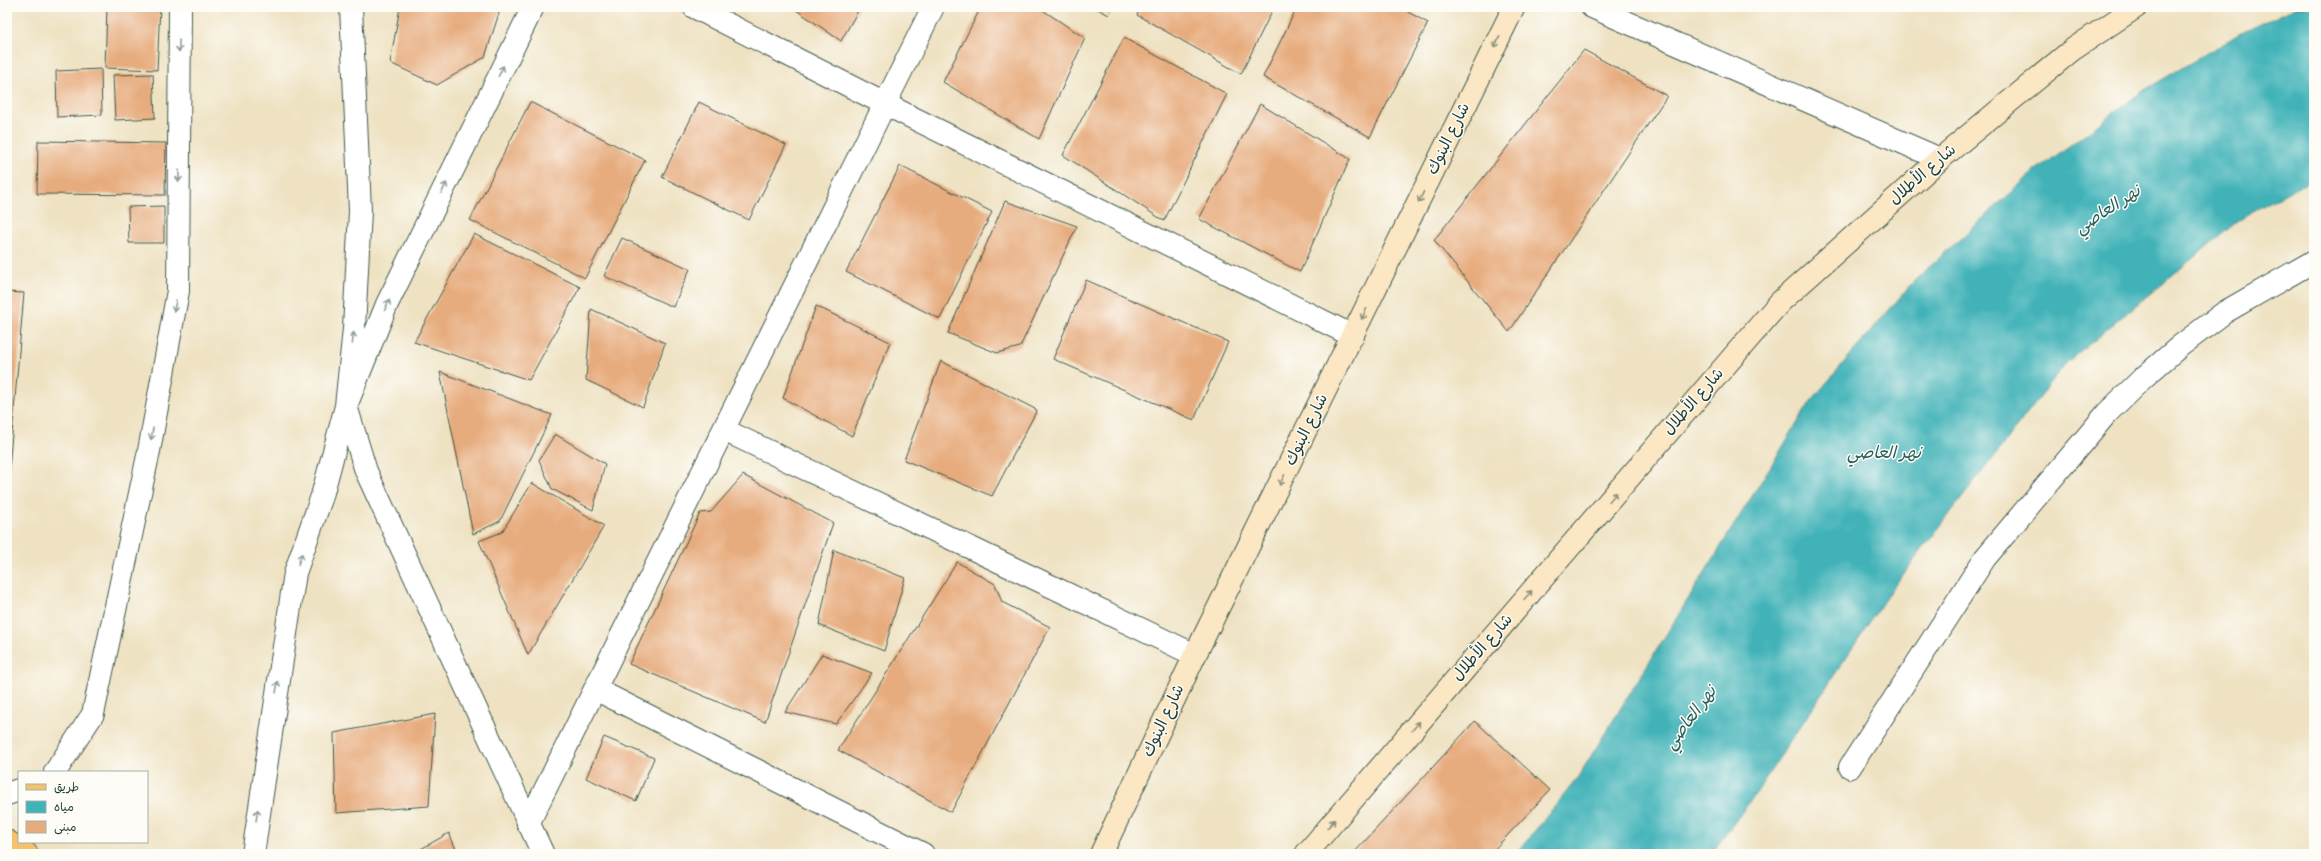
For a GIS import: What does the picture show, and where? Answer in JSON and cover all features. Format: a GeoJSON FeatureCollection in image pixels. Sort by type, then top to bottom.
{"type":"FeatureCollection","features":[{"type":"Feature","properties":{"kind":"main road","name":"شارع البنوك"},"geometry":{"type":"LineString","coordinates":[[1102,854],[1195,655],[1514,7]]}},
{"type":"Feature","properties":{"kind":"main road","name":"شارع الأطلال"},"geometry":{"type":"LineString","coordinates":[[1306,854],[1780,302],[1940,159],[2072,50],[2134,8]]}},
{"type":"Feature","properties":{"kind":"main road"},"geometry":{"type":"LineString","coordinates":[[7,841],[27,854]]}},
{"type":"Feature","properties":{"kind":"street"},"geometry":{"type":"LineString","coordinates":[[56,771],[93,714],[149,451],[178,291],[180,7]]}},
{"type":"Feature","properties":{"kind":"street"},"geometry":{"type":"LineString","coordinates":[[352,7],[360,211],[354,329],[346,406],[366,472],[542,854]]}},
{"type":"Feature","properties":{"kind":"street"},"geometry":{"type":"LineString","coordinates":[[253,854],[295,573],[322,496],[346,406],[387,304],[532,7]]}},
{"type":"Feature","properties":{"kind":"street"},"geometry":{"type":"LineString","coordinates":[[694,7],[885,104],[1353,336]]}},
{"type":"Feature","properties":{"kind":"street"},"geometry":{"type":"LineString","coordinates":[[528,824],[933,7]]}},
{"type":"Feature","properties":{"kind":"street"},"geometry":{"type":"LineString","coordinates":[[1592,7],[1940,159]]}},
{"type":"Feature","properties":{"kind":"street"},"geometry":{"type":"LineString","coordinates":[[1850,767],[1985,558],[2107,413],[2142,378],[2180,346],[2225,312],[2314,261]]}},
{"type":"Feature","properties":{"kind":"street"},"geometry":{"type":"LineString","coordinates":[[724,430],[1195,655]]}},
{"type":"Feature","properties":{"kind":"street"},"geometry":{"type":"LineString","coordinates":[[596,689],[923,854]]}},
{"type":"Feature","properties":{"kind":"street"},"geometry":{"type":"LineString","coordinates":[[7,794],[18,790]]}},
{"type":"Feature","properties":{"kind":"water","name":"نهر العاصي"},"geometry":{"type":"Polygon","coordinates":[[[2297,7],[2314,7],[2314,178],[2244,216],[2065,364],[1889,593],[1754,796],[1711,854],[1516,854],[1576,780],[1811,401],[1913,282],[2030,175],[2143,91],[2239,34],[2297,7]]]}},
{"type":"Feature","properties":{"kind":"building"},"geometry":{"type":"Polygon","coordinates":[[[107,7],[160,7],[157,70],[105,68],[107,7]]]}},
{"type":"Feature","properties":{"kind":"building"},"geometry":{"type":"Polygon","coordinates":[[[400,7],[501,7],[485,57],[437,85],[390,63],[400,7]]]}},
{"type":"Feature","properties":{"kind":"building"},"geometry":{"type":"Polygon","coordinates":[[[792,7],[860,7],[841,41],[792,7]]]}},
{"type":"Feature","properties":{"kind":"building"},"geometry":{"type":"Polygon","coordinates":[[[981,7],[1038,7],[1085,38],[1039,139],[943,82],[981,7]]]}},
{"type":"Feature","properties":{"kind":"building"},"geometry":{"type":"Polygon","coordinates":[[[1094,7],[1112,7],[1109,15],[1094,7]]]}},
{"type":"Feature","properties":{"kind":"building"},"geometry":{"type":"Polygon","coordinates":[[[1141,7],[1274,7],[1241,74],[1137,15],[1141,7]]]}},
{"type":"Feature","properties":{"kind":"building"},"geometry":{"type":"Polygon","coordinates":[[[1297,7],[1399,7],[1428,23],[1370,137],[1263,77],[1297,7]]]}},
{"type":"Feature","properties":{"kind":"building"},"geometry":{"type":"Polygon","coordinates":[[[1124,38],[1227,94],[1164,221],[1063,155],[1124,38]]]}},
{"type":"Feature","properties":{"kind":"building"},"geometry":{"type":"Polygon","coordinates":[[[1584,50],[1667,96],[1509,332],[1434,240],[1584,50]]]}},
{"type":"Feature","properties":{"kind":"building"},"geometry":{"type":"Polygon","coordinates":[[[101,69],[102,115],[57,117],[56,71],[101,69]]]}},
{"type":"Feature","properties":{"kind":"building"},"geometry":{"type":"Polygon","coordinates":[[[153,74],[155,118],[115,120],[113,75],[153,74]]]}},
{"type":"Feature","properties":{"kind":"building"},"geometry":{"type":"Polygon","coordinates":[[[530,102],[645,160],[585,278],[470,220],[530,102]]]}},
{"type":"Feature","properties":{"kind":"building"},"geometry":{"type":"Polygon","coordinates":[[[699,102],[786,145],[749,220],[662,177],[699,102]]]}},
{"type":"Feature","properties":{"kind":"building"},"geometry":{"type":"Polygon","coordinates":[[[1260,104],[1350,159],[1300,272],[1199,219],[1260,104]]]}},
{"type":"Feature","properties":{"kind":"building"},"geometry":{"type":"Polygon","coordinates":[[[38,141],[166,143],[165,195],[37,194],[38,141]]]}},
{"type":"Feature","properties":{"kind":"building"},"geometry":{"type":"Polygon","coordinates":[[[900,166],[992,212],[940,319],[846,272],[900,166]]]}},
{"type":"Feature","properties":{"kind":"building"},"geometry":{"type":"Polygon","coordinates":[[[1005,201],[1077,226],[1020,347],[997,353],[948,333],[1005,201]]]}},
{"type":"Feature","properties":{"kind":"building"},"geometry":{"type":"Polygon","coordinates":[[[164,206],[164,243],[129,243],[128,207],[164,206]]]}},
{"type":"Feature","properties":{"kind":"building"},"geometry":{"type":"Polygon","coordinates":[[[474,234],[580,287],[529,380],[414,342],[474,234]]]}},
{"type":"Feature","properties":{"kind":"building"},"geometry":{"type":"Polygon","coordinates":[[[622,238],[690,269],[673,307],[604,276],[622,238]]]}},
{"type":"Feature","properties":{"kind":"building"},"geometry":{"type":"Polygon","coordinates":[[[1086,280],[1228,342],[1194,420],[1053,359],[1086,280]]]}},
{"type":"Feature","properties":{"kind":"building"},"geometry":{"type":"Polygon","coordinates":[[[7,292],[24,293],[8,481],[7,481],[7,292]]]}},
{"type":"Feature","properties":{"kind":"building"},"geometry":{"type":"Polygon","coordinates":[[[816,306],[890,342],[852,436],[783,398],[816,306]]]}},
{"type":"Feature","properties":{"kind":"building"},"geometry":{"type":"Polygon","coordinates":[[[591,309],[665,343],[643,407],[586,380],[591,309]]]}},
{"type":"Feature","properties":{"kind":"building"},"geometry":{"type":"Polygon","coordinates":[[[941,361],[1037,410],[992,496],[904,460],[941,361]]]}},
{"type":"Feature","properties":{"kind":"building"},"geometry":{"type":"Polygon","coordinates":[[[440,372],[552,415],[500,521],[473,534],[440,372]]]}},
{"type":"Feature","properties":{"kind":"building"},"geometry":{"type":"Polygon","coordinates":[[[555,434],[605,464],[593,510],[552,489],[539,460],[555,434]]]}},
{"type":"Feature","properties":{"kind":"building"},"geometry":{"type":"Polygon","coordinates":[[[743,475],[833,523],[765,722],[629,664],[700,513],[711,512],[743,475]]]}},
{"type":"Feature","properties":{"kind":"building"},"geometry":{"type":"Polygon","coordinates":[[[532,483],[604,526],[528,655],[479,541],[502,532],[532,483]]]}},
{"type":"Feature","properties":{"kind":"building"},"geometry":{"type":"Polygon","coordinates":[[[834,550],[905,578],[884,651],[819,625],[834,550]]]}},
{"type":"Feature","properties":{"kind":"building"},"geometry":{"type":"Polygon","coordinates":[[[957,562],[995,584],[1002,602],[1050,627],[951,812],[838,750],[957,562]]]}},
{"type":"Feature","properties":{"kind":"building"},"geometry":{"type":"Polygon","coordinates":[[[822,654],[872,673],[836,724],[785,712],[822,654]]]}},
{"type":"Feature","properties":{"kind":"building"},"geometry":{"type":"Polygon","coordinates":[[[435,714],[429,806],[336,813],[334,733],[435,714]]]}},
{"type":"Feature","properties":{"kind":"building"},"geometry":{"type":"Polygon","coordinates":[[[1475,721],[1550,790],[1490,854],[1353,854],[1475,721]]]}},
{"type":"Feature","properties":{"kind":"building"},"geometry":{"type":"Polygon","coordinates":[[[604,737],[654,758],[636,801],[586,778],[604,737]]]}},
{"type":"Feature","properties":{"kind":"building"},"geometry":{"type":"Polygon","coordinates":[[[449,833],[458,854],[412,854],[449,833]]]}}]}
